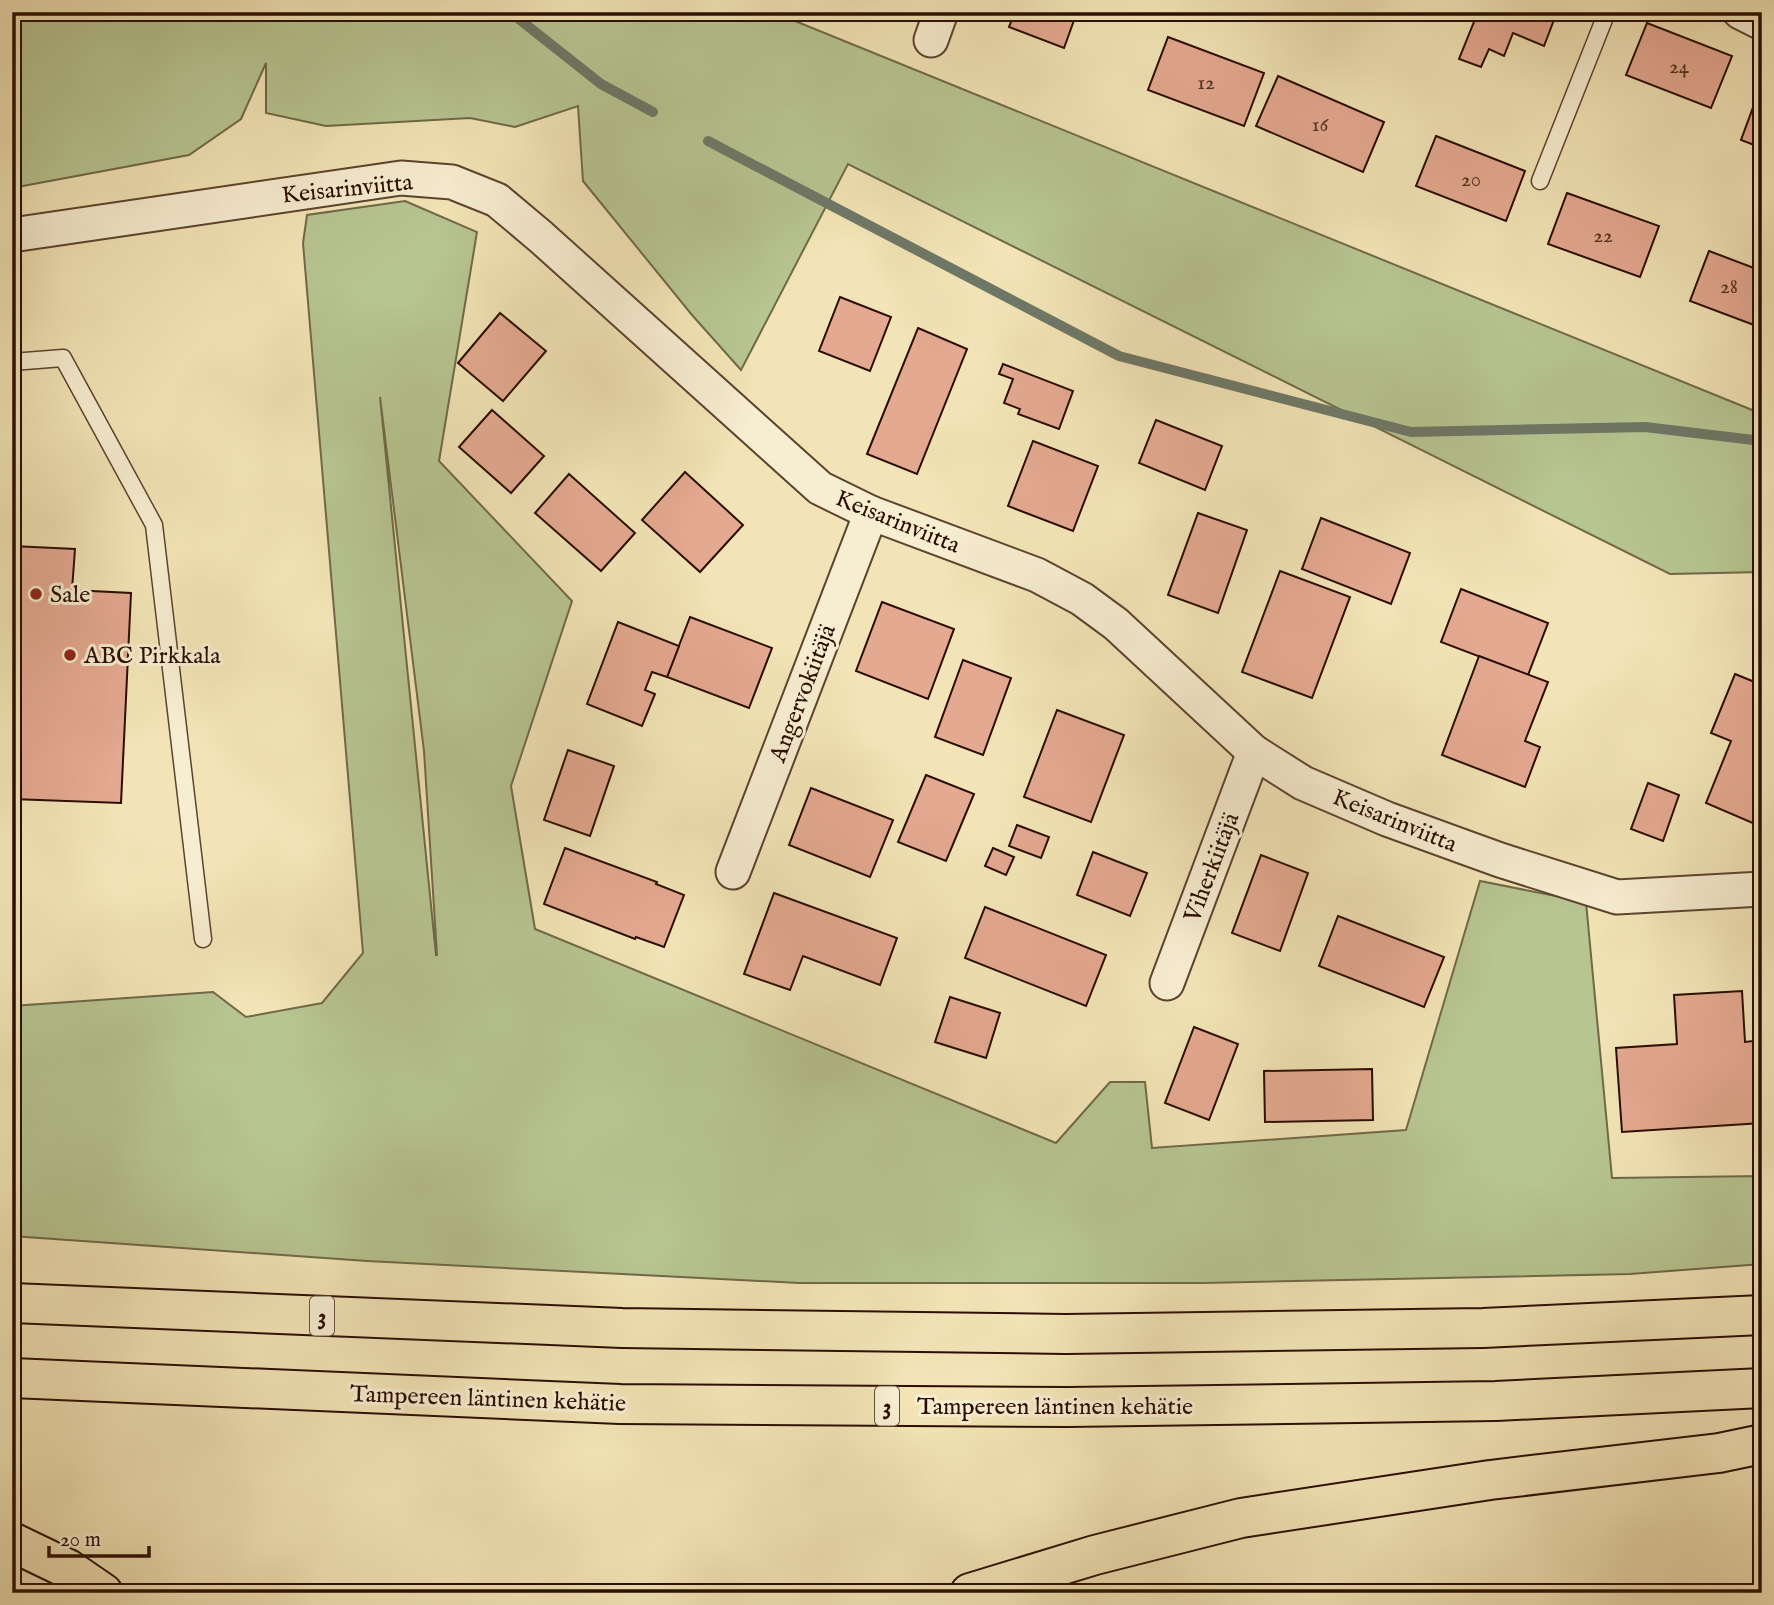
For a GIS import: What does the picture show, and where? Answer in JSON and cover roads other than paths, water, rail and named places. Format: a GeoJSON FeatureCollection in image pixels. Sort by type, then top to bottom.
{"type":"FeatureCollection","features":[{"type":"Feature","properties":{"kind":"highway","name":"3"},"geometry":{"type":"LineString","coordinates":[[16,1303],[622,1328],[1066,1334],[1483,1328],[1762,1315]]}},
{"type":"Feature","properties":{"kind":"highway","name":"Tampereen läntinen kehätie"},"geometry":{"type":"LineString","coordinates":[[12,1378],[620,1404],[1068,1407],[1496,1401],[1762,1388]]}},
{"type":"Feature","properties":{"kind":"highway"},"geometry":{"type":"LineString","coordinates":[[970,1593],[1095,1556],[1241,1518],[1490,1480],[1719,1452],[1762,1444]]}},
{"type":"Feature","properties":{"kind":"highway"},"geometry":{"type":"LineString","coordinates":[[12,1542],[68,1569],[103,1593]]}},
{"type":"Feature","properties":{"kind":"street"},"geometry":{"type":"LineString","coordinates":[[1741,12],[1762,23]]}},
{"type":"Feature","properties":{"kind":"street","name":"Keisarinviitta"},"geometry":{"type":"LineString","coordinates":[[12,235],[401,178],[453,182],[497,200],[820,488],[871,513],[1037,575],[1082,599],[1116,624],[1254,752],[1303,783],[1387,819],[1500,860],[1617,897],[1762,889]]}},
{"type":"Feature","properties":{"kind":"street","name":"Angervokiitäjä"},"geometry":{"type":"LineString","coordinates":[[733,872],[871,513]]}},
{"type":"Feature","properties":{"kind":"street","name":"Viherkiitäjä"},"geometry":{"type":"LineString","coordinates":[[1167,983],[1254,752]]}},
{"type":"Feature","properties":{"kind":"lane"},"geometry":{"type":"LineString","coordinates":[[1540,181],[1607,12]]}},
{"type":"Feature","properties":{"kind":"lane"},"geometry":{"type":"LineString","coordinates":[[12,362],[63,358],[154,525],[203,939]]}},
{"type":"Feature","properties":{"kind":"waterway"},"geometry":{"type":"LineString","coordinates":[[510,12],[601,84],[653,112]]}},
{"type":"Feature","properties":{"kind":"waterway"},"geometry":{"type":"LineString","coordinates":[[708,141],[1119,356],[1411,432],[1645,427],[1762,441]]}},
{"type":"Feature","properties":{"kind":"place","name":"Sale"},"geometry":{"type":"Point","coordinates":[36,594]}},
{"type":"Feature","properties":{"kind":"place","name":"ABC Pirkkala"},"geometry":{"type":"Point","coordinates":[70,655]}}]}
